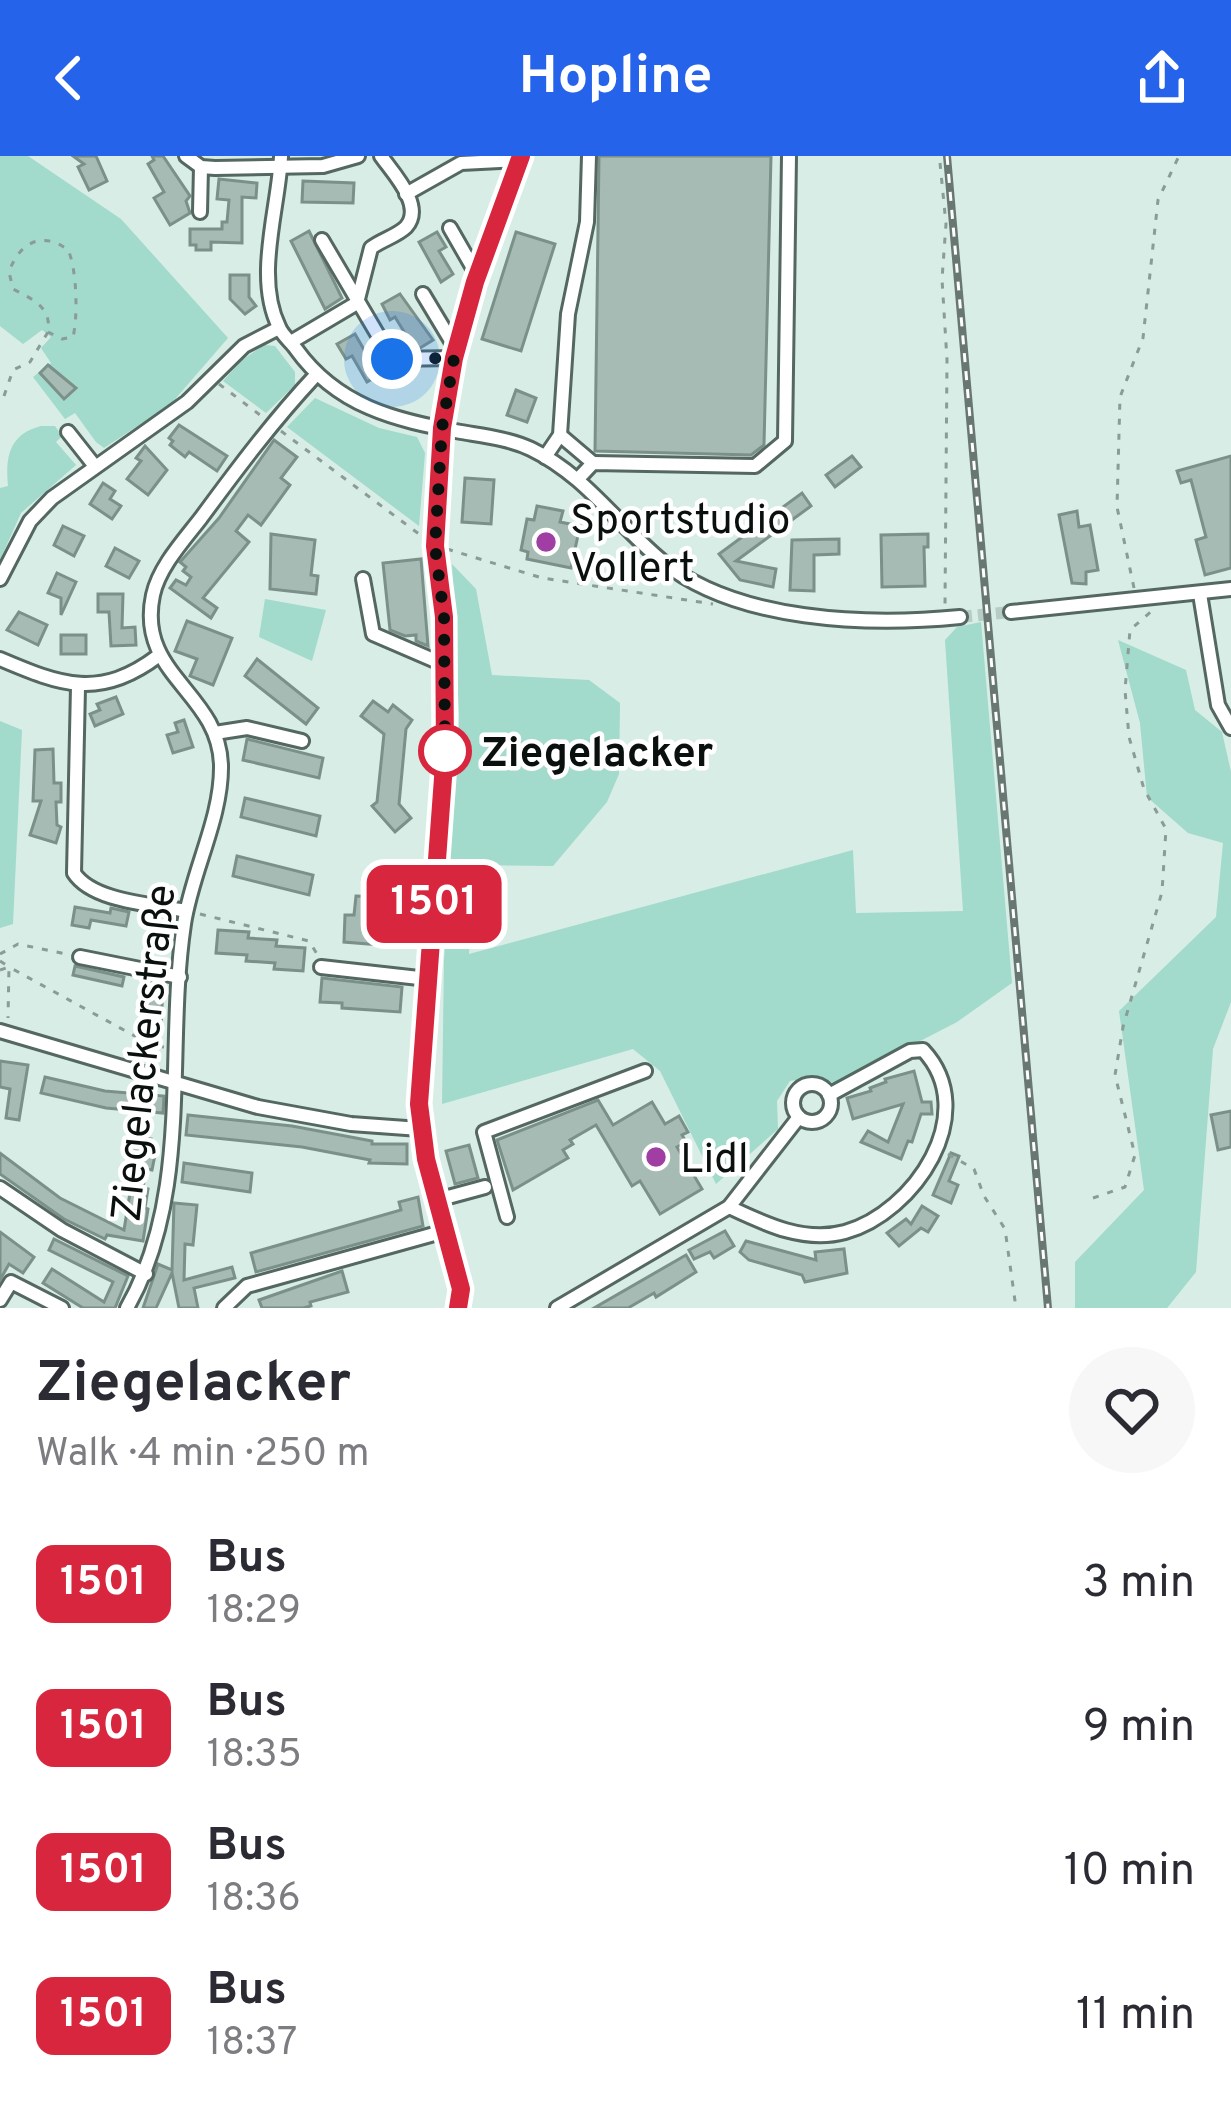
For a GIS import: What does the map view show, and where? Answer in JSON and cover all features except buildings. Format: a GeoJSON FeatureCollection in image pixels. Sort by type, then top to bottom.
{"type":"FeatureCollection","features":[{"type":"Feature","properties":{"kind":"street"},"geometry":{"type":"LineString","coordinates":[[186,156],[201,167],[281,161],[323,166],[358,156]]}},
{"type":"Feature","properties":{"kind":"street"},"geometry":{"type":"LineString","coordinates":[[291,342],[357,303],[371,248],[409,224],[412,207],[381,156]]}},
{"type":"Feature","properties":{"kind":"street"},"geometry":{"type":"LineString","coordinates":[[545,457],[560,436],[568,314],[587,222],[589,156]]}},
{"type":"Feature","properties":{"kind":"street"},"geometry":{"type":"LineString","coordinates":[[560,436],[593,463],[755,466],[785,441],[789,156]]}},
{"type":"Feature","properties":{"kind":"street"},"geometry":{"type":"LineString","coordinates":[[406,194],[461,163],[521,158],[455,353],[442,428],[435,546],[444,617],[445,751],[420,1130],[461,1289],[458,1308]]}},
{"type":"Feature","properties":{"kind":"street"},"geometry":{"type":"LineString","coordinates":[[281,161],[268,259],[279,328],[315,376],[345,397],[388,415],[527,447],[578,479],[664,563],[757,608],[821,616],[953,617]]}},
{"type":"Feature","properties":{"kind":"street"},"geometry":{"type":"LineString","coordinates":[[200,212],[201,167]]}},
{"type":"Feature","properties":{"kind":"street"},"geometry":{"type":"LineString","coordinates":[[450,228],[478,275]]}},
{"type":"Feature","properties":{"kind":"street"},"geometry":{"type":"LineString","coordinates":[[322,240],[392,359],[455,353]]}},
{"type":"Feature","properties":{"kind":"street"},"geometry":{"type":"LineString","coordinates":[[423,294],[455,353]]}},
{"type":"Feature","properties":{"kind":"street"},"geometry":{"type":"LineString","coordinates":[[0,579],[30,521],[94,465],[187,402],[244,346],[279,328]]}},
{"type":"Feature","properties":{"kind":"street"},"geometry":{"type":"LineString","coordinates":[[302,741],[247,728],[215,733],[199,704],[158,656],[150,618],[154,589],[172,558],[271,424],[315,376]]}},
{"type":"Feature","properties":{"kind":"street"},"geometry":{"type":"LineString","coordinates":[[68,432],[94,465]]}},
{"type":"Feature","properties":{"kind":"street"},"geometry":{"type":"LineString","coordinates":[[578,479],[593,463]]}},
{"type":"Feature","properties":{"kind":"street"},"geometry":{"type":"LineString","coordinates":[[363,579],[373,634],[445,665]]}},
{"type":"Feature","properties":{"kind":"street"},"geometry":{"type":"LineString","coordinates":[[1011,612],[1231,590]]}},
{"type":"Feature","properties":{"kind":"street"},"geometry":{"type":"LineString","coordinates":[[1200,594],[1218,705],[1231,728]]}},
{"type":"Feature","properties":{"kind":"street"},"geometry":{"type":"LineString","coordinates":[[0,659],[78,687],[144,667],[158,656]]}},
{"type":"Feature","properties":{"kind":"street"},"geometry":{"type":"LineString","coordinates":[[78,687],[74,872],[81,883],[97,891],[186,911]]}},
{"type":"Feature","properties":{"kind":"street","name":"Ziegelackerstraße"},"geometry":{"type":"LineString","coordinates":[[128,1308],[146,1274],[162,1220],[186,911],[216,802],[221,766],[215,733]]}},
{"type":"Feature","properties":{"kind":"street"},"geometry":{"type":"LineString","coordinates":[[80,957],[180,977]]}},
{"type":"Feature","properties":{"kind":"street"},"geometry":{"type":"LineString","coordinates":[[321,968],[428,979]]}},
{"type":"Feature","properties":{"kind":"street"},"geometry":{"type":"LineString","coordinates":[[4,1031],[258,1107],[350,1124],[420,1130]]}},
{"type":"Feature","properties":{"kind":"street"},"geometry":{"type":"LineString","coordinates":[[729,1207],[793,1233],[842,1233],[885,1213],[907,1196],[922,1178],[936,1146],[944,1105],[941,1078],[923,1050],[910,1051],[829,1095]]}},
{"type":"Feature","properties":{"kind":"street"},"geometry":{"type":"LineString","coordinates":[[507,1217],[484,1132],[645,1071]]}},
{"type":"Feature","properties":{"kind":"street"},"geometry":{"type":"LineString","coordinates":[[806,1085],[817,1085],[829,1095],[830,1110],[824,1119],[815,1122],[799,1117],[793,1101],[806,1085]]}},
{"type":"Feature","properties":{"kind":"street"},"geometry":{"type":"LineString","coordinates":[[557,1308],[729,1207],[799,1117]]}},
{"type":"Feature","properties":{"kind":"street"},"geometry":{"type":"LineString","coordinates":[[437,1200],[484,1187]]}},
{"type":"Feature","properties":{"kind":"street"},"geometry":{"type":"LineString","coordinates":[[0,1188],[62,1230],[146,1274]]}},
{"type":"Feature","properties":{"kind":"street"},"geometry":{"type":"LineString","coordinates":[[224,1308],[247,1286],[445,1231]]}},
{"type":"Feature","properties":{"kind":"street"},"geometry":{"type":"LineString","coordinates":[[0,1300],[10,1282],[62,1308]]}},
{"type":"Feature","properties":{"kind":"path"},"geometry":{"type":"LineString","coordinates":[[1136,602],[1117,507],[1120,397],[1143,338],[1158,200],[1179,156]]}},
{"type":"Feature","properties":{"kind":"path"},"geometry":{"type":"LineString","coordinates":[[940,163],[946,224],[942,279],[953,617]]}},
{"type":"Feature","properties":{"kind":"path"},"geometry":{"type":"LineString","coordinates":[[4,396],[13,370],[30,362],[48,332],[45,311],[14,290],[9,278],[12,261],[33,241],[52,240],[68,250],[74,271],[73,337],[62,339],[48,332]]}},
{"type":"Feature","properties":{"kind":"path"},"geometry":{"type":"LineString","coordinates":[[0,278],[9,278]]}},
{"type":"Feature","properties":{"kind":"path"},"geometry":{"type":"LineString","coordinates":[[210,377],[435,546],[542,578],[720,605]]}},
{"type":"Feature","properties":{"kind":"path"},"geometry":{"type":"LineString","coordinates":[[1093,1198],[1125,1187],[1135,1155],[1115,1075],[1123,1027],[1162,892],[1166,829],[1144,789],[1129,737],[1125,651],[1130,630],[1163,598]]}},
{"type":"Feature","properties":{"kind":"path"},"geometry":{"type":"LineString","coordinates":[[186,911],[309,940],[321,968]]}},
{"type":"Feature","properties":{"kind":"path"},"geometry":{"type":"LineString","coordinates":[[80,957],[18,944],[0,958],[153,1046],[177,1048]]}},
{"type":"Feature","properties":{"kind":"path"},"geometry":{"type":"LineString","coordinates":[[0,970],[9,967]]}},
{"type":"Feature","properties":{"kind":"path"},"geometry":{"type":"LineString","coordinates":[[4,1031],[9,967]]}},
{"type":"Feature","properties":{"kind":"path"},"geometry":{"type":"LineString","coordinates":[[936,1146],[974,1169],[1005,1229],[1016,1308]]}},
{"type":"Feature","properties":{"kind":"green space"},"geometry":{"type":"Polygon","coordinates":[[[0,156],[28,156],[121,219],[228,338],[170,405],[104,448],[75,413],[65,419],[33,377],[51,363],[41,348],[51,337],[42,330],[23,344],[0,326],[0,156]]]}},
{"type":"Feature","properties":{"kind":"green space"},"geometry":{"type":"Polygon","coordinates":[[[264,345],[275,346],[295,372],[295,385],[266,413],[223,381],[264,345]]]}},
{"type":"Feature","properties":{"kind":"green space"},"geometry":{"type":"Polygon","coordinates":[[[315,398],[379,428],[417,437],[425,453],[419,526],[287,427],[315,398]]]}},
{"type":"Feature","properties":{"kind":"green space"},"geometry":{"type":"Polygon","coordinates":[[[41,426],[55,426],[62,436],[56,442],[76,465],[21,513],[0,560],[0,488],[8,486],[9,456],[22,435],[41,426]]]}},
{"type":"Feature","properties":{"kind":"green space"},"geometry":{"type":"Polygon","coordinates":[[[452,564],[476,589],[492,675],[589,680],[620,703],[619,774],[607,802],[553,866],[473,865],[469,954],[853,850],[856,913],[963,911],[945,640],[957,627],[981,622],[1012,983],[957,1022],[837,1084],[814,1077],[790,1081],[777,1101],[778,1129],[716,1184],[660,1071],[633,1049],[442,1104],[444,960],[459,717],[452,564]]]}},
{"type":"Feature","properties":{"kind":"green space"},"geometry":{"type":"Polygon","coordinates":[[[265,599],[326,610],[312,661],[259,637],[265,599]]]}},
{"type":"Feature","properties":{"kind":"green space"},"geometry":{"type":"Polygon","coordinates":[[[1118,640],[1186,670],[1195,710],[1222,732],[1231,772],[1231,1002],[1213,1049],[1196,1272],[1167,1308],[1075,1308],[1075,1262],[1144,1190],[1119,1011],[1216,917],[1223,843],[1188,833],[1147,797],[1140,723],[1118,640]]]}},
{"type":"Feature","properties":{"kind":"green space"},"geometry":{"type":"Polygon","coordinates":[[[0,721],[22,730],[13,924],[0,928],[0,721]]]}},
{"type":"Feature","properties":{"kind":"tunnel"},"geometry":{"type":"LineString","coordinates":[[960,617],[1011,612]]}},
{"type":"Feature","properties":{"kind":"railway"},"geometry":{"type":"LineString","coordinates":[[947,156],[1048,1308]]}},
{"type":"Feature","properties":{"kind":"bus line","name":"1501"},"geometry":{"type":"LineString","coordinates":[[458,1308],[461,1289],[426,1159],[419,1104],[445,751],[436,488],[454,358],[475,282],[521,156]]}},
{"type":"Feature","properties":{"kind":"place","name":"Sportstudio Vollert"},"geometry":{"type":"Point","coordinates":[546,542]}},
{"type":"Feature","properties":{"kind":"place","name":"Ziegelacker"},"geometry":{"type":"Point","coordinates":[445,751]}},
{"type":"Feature","properties":{"kind":"place","name":"Lidl"},"geometry":{"type":"Point","coordinates":[656,1157]}},
{"type":"Feature","properties":{"kind":"route"},"geometry":{"type":"LineString","coordinates":[[392,359],[454,358],[436,488],[445,751]]}}]}
